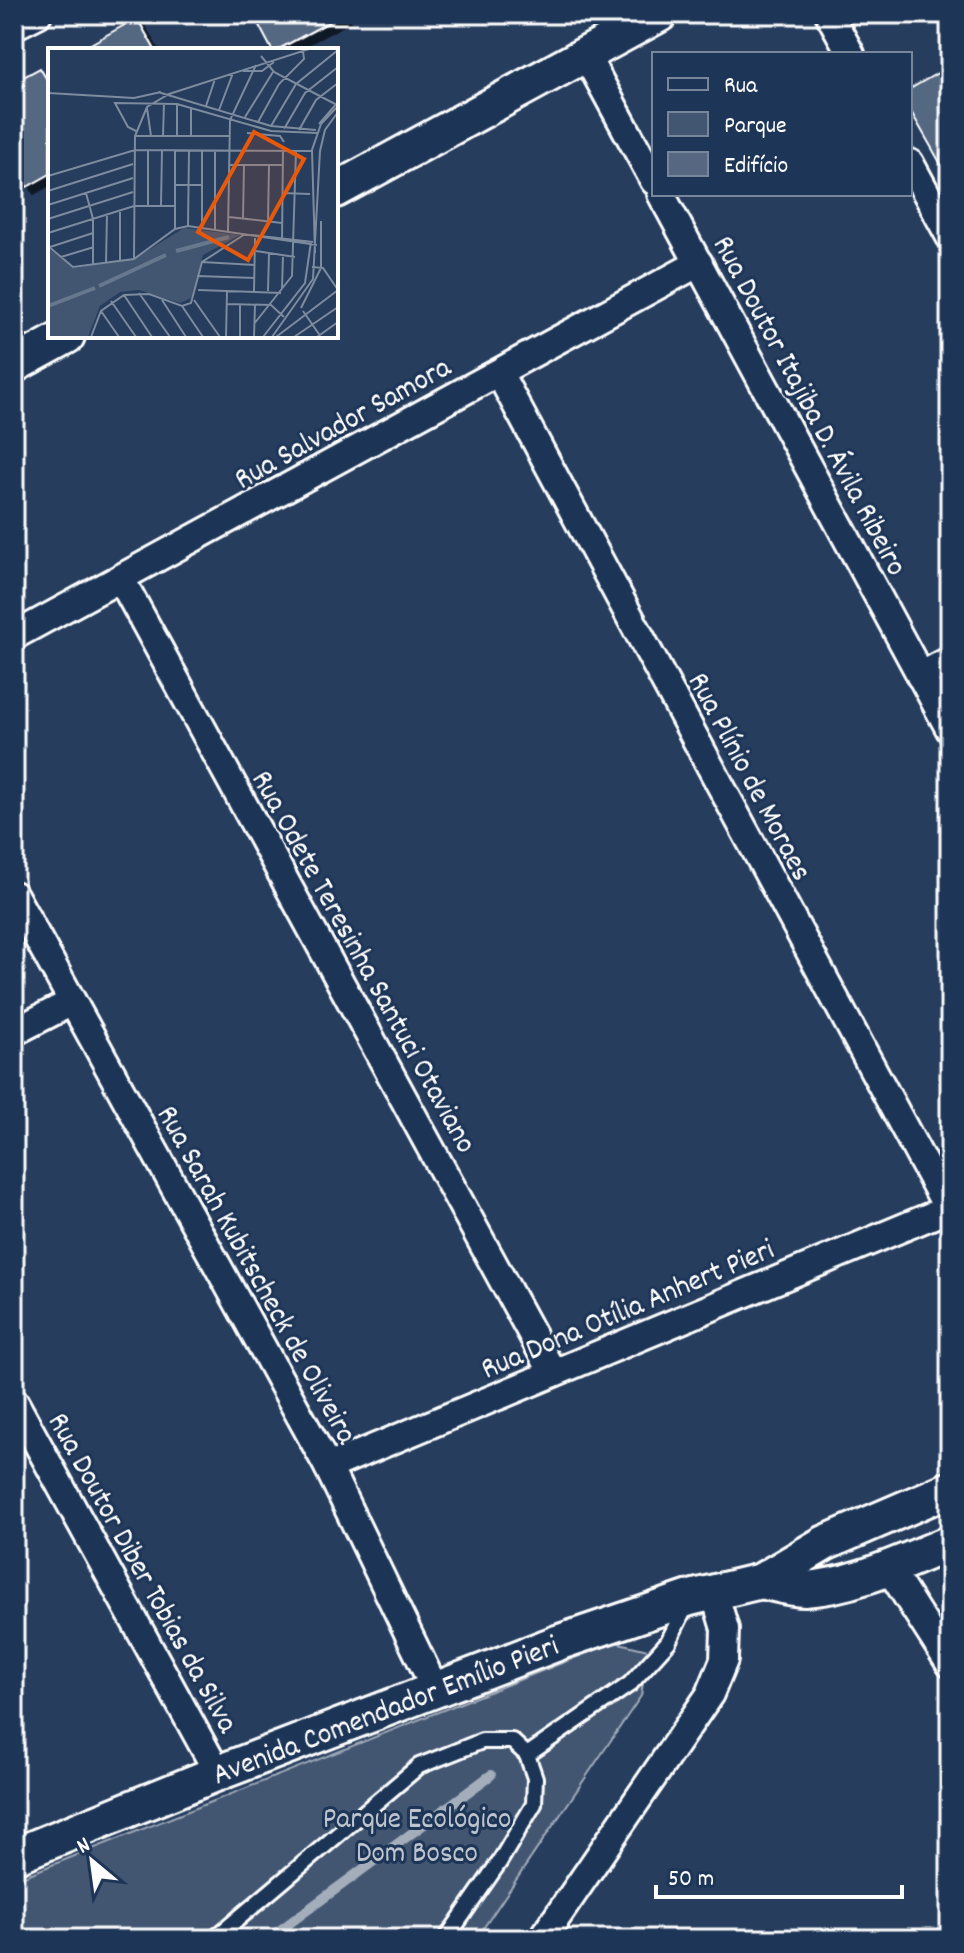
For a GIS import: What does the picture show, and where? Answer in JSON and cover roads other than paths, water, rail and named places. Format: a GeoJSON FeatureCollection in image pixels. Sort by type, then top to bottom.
{"type":"FeatureCollection","features":[{"type":"Feature","properties":{"kind":"street"},"geometry":{"type":"LineString","coordinates":[[14,26],[38,14]]}},
{"type":"Feature","properties":{"kind":"street"},"geometry":{"type":"LineString","coordinates":[[338,189],[660,14]]}},
{"type":"Feature","properties":{"kind":"street"},"geometry":{"type":"LineString","coordinates":[[829,14],[850,52]]}},
{"type":"Feature","properties":{"kind":"street"},"geometry":{"type":"LineString","coordinates":[[585,54],[652,177]]}},
{"type":"Feature","properties":{"kind":"street"},"geometry":{"type":"LineString","coordinates":[[912,167],[950,237]]}},
{"type":"Feature","properties":{"kind":"street","name":"Rua Doutor Itajiba D. Ávila Ribeiro"},"geometry":{"type":"LineString","coordinates":[[662,196],[950,730]]}},
{"type":"Feature","properties":{"kind":"street","name":"Rua Salvador Samora"},"geometry":{"type":"LineString","coordinates":[[14,636],[699,263]]}},
{"type":"Feature","properties":{"kind":"street"},"geometry":{"type":"LineString","coordinates":[[14,365],[63,338]]}},
{"type":"Feature","properties":{"kind":"street","name":"Rua Plínio de Moraes"},"geometry":{"type":"LineString","coordinates":[[499,373],[949,1208]]}},
{"type":"Feature","properties":{"kind":"street","name":"Rua Odete Teresinha Santuci Otaviano"},"geometry":{"type":"LineString","coordinates":[[121,579],[553,1373]]}},
{"type":"Feature","properties":{"kind":"street"},"geometry":{"type":"LineString","coordinates":[[920,676],[950,660]]}},
{"type":"Feature","properties":{"kind":"street","name":"Rua Sarah Kubitscheck de Oliveira"},"geometry":{"type":"LineString","coordinates":[[14,895],[328,1467],[435,1689]]}},
{"type":"Feature","properties":{"kind":"street"},"geometry":{"type":"LineString","coordinates":[[14,1032],[72,1002]]}},
{"type":"Feature","properties":{"kind":"street","name":"Rua Dona Otília Anhert Pieri"},"geometry":{"type":"LineString","coordinates":[[328,1467],[949,1208]]}},
{"type":"Feature","properties":{"kind":"street","name":"Rua Doutor Diber Tobias da Silva"},"geometry":{"type":"LineString","coordinates":[[14,1401],[218,1773]]}},
{"type":"Feature","properties":{"kind":"street"},"geometry":{"type":"LineString","coordinates":[[761,1581],[825,1543],[950,1489]]}},
{"type":"Feature","properties":{"kind":"street"},"geometry":{"type":"LineString","coordinates":[[761,1581],[802,1589],[839,1584],[950,1543]]}},
{"type":"Feature","properties":{"kind":"street"},"geometry":{"type":"LineString","coordinates":[[888,1567],[950,1664]]}},
{"type":"Feature","properties":{"kind":"street","name":"Avenida Comendador Emílio Pieri"},"geometry":{"type":"LineString","coordinates":[[14,1856],[218,1773],[560,1642],[702,1595],[761,1581]]}},
{"type":"Feature","properties":{"kind":"street"},"geometry":{"type":"LineString","coordinates":[[542,1939],[710,1694],[724,1660],[725,1629],[702,1595]]}},
{"type":"Feature","properties":{"kind":"lane"},"geometry":{"type":"LineString","coordinates":[[527,1755],[630,1684],[668,1642],[702,1595]]}},
{"type":"Feature","properties":{"kind":"lane"},"geometry":{"type":"LineString","coordinates":[[214,1939],[419,1766],[482,1741],[512,1741],[527,1755],[535,1778],[534,1804],[500,1861],[446,1939]]}},
{"type":"Feature","properties":{"kind":"waterway"},"geometry":{"type":"LineString","coordinates":[[268,1939],[491,1775]]}},
{"type":"Feature","properties":{"kind":"park label","name":"Parque Ecológico Dom Bosco"},"geometry":{"type":"Point","coordinates":[417,1834]}}]}
